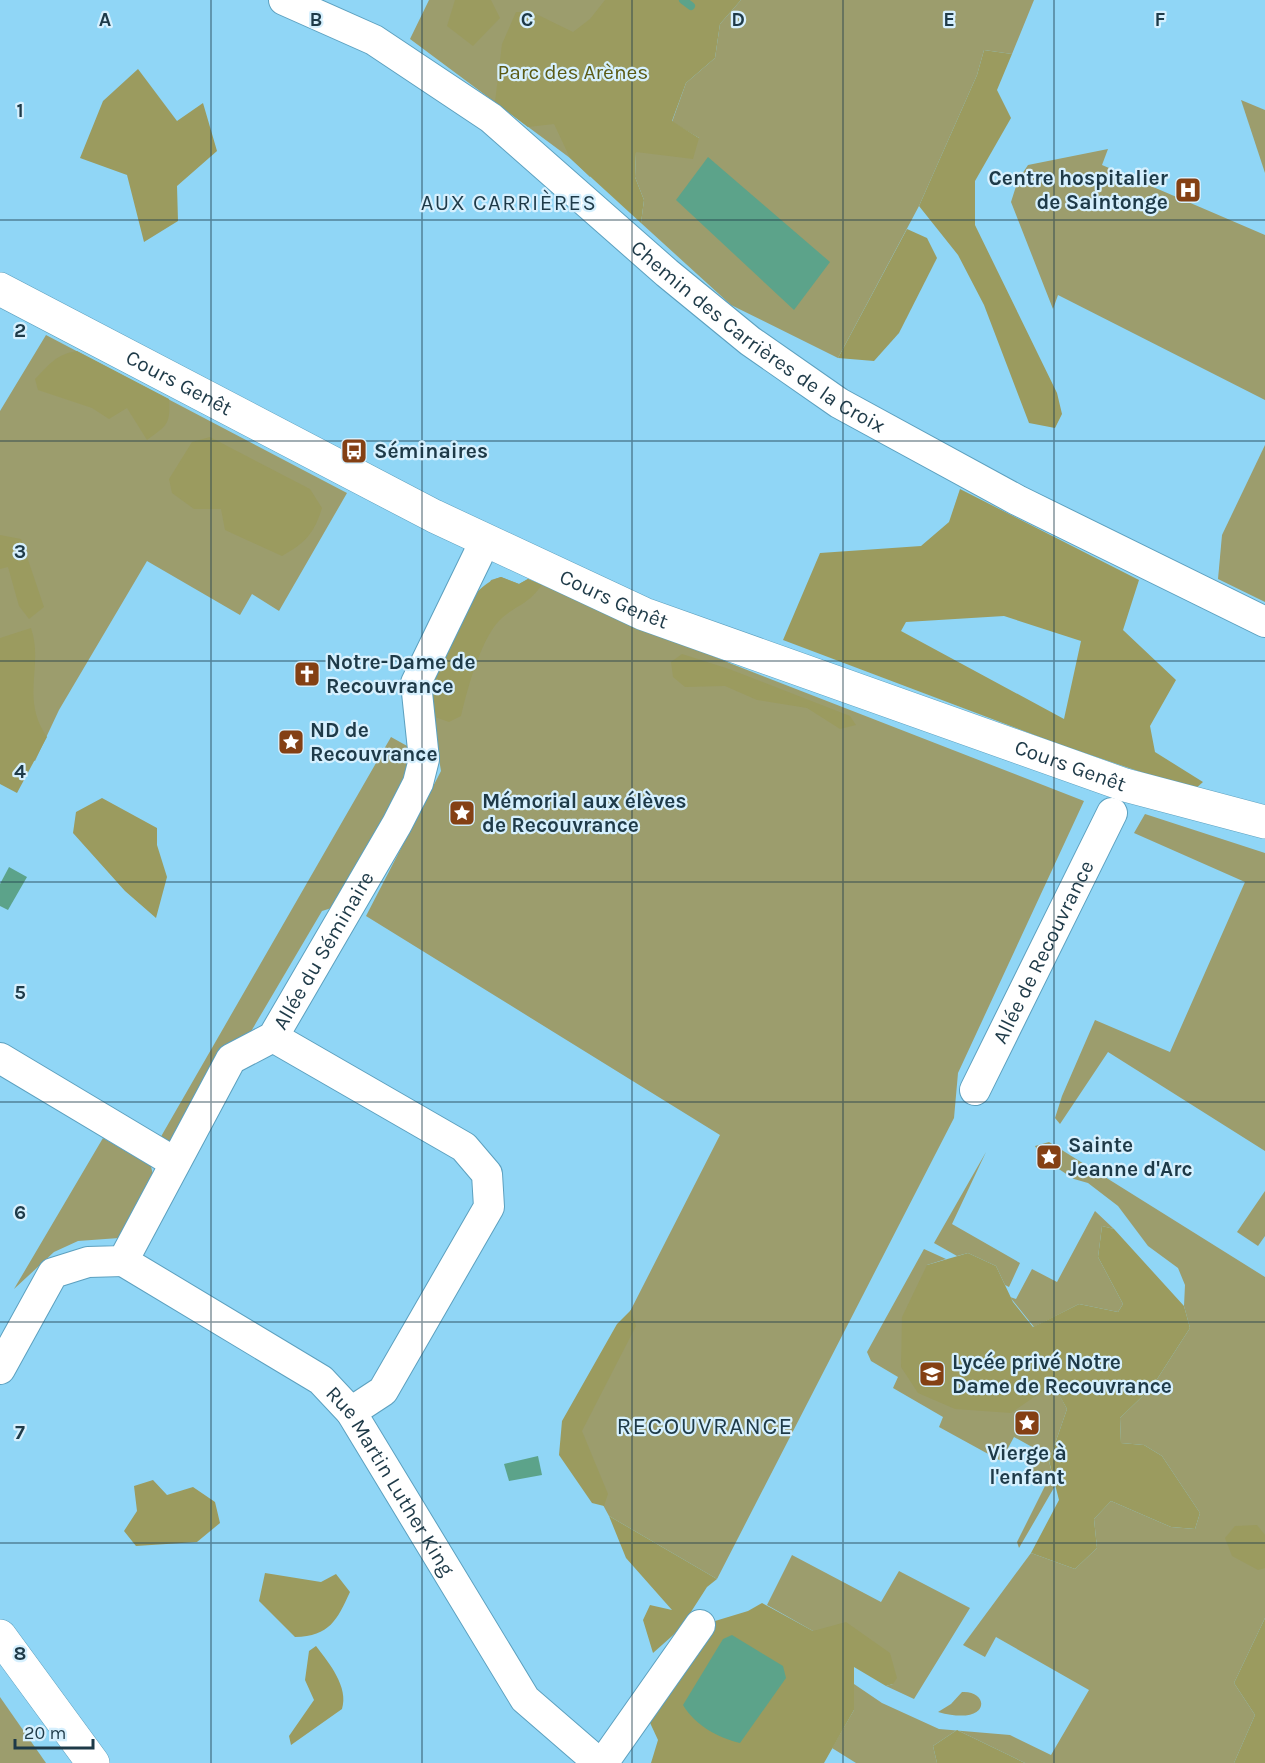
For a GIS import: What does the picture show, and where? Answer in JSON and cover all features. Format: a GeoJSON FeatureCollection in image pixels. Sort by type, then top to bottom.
{"type":"FeatureCollection","features":[{"type":"Feature","properties":{"kind":"main road","name":"Cours Genêt"},"geometry":{"type":"LineString","coordinates":[[0,289],[485,541],[644,614],[1125,785],[1265,822]]}},
{"type":"Feature","properties":{"kind":"main road"},"geometry":{"type":"LineString","coordinates":[[0,1636],[93,1763]]}},
{"type":"Feature","properties":{"kind":"street","name":"Chemin des Carrières de la Croix"},"geometry":{"type":"LineString","coordinates":[[284,0],[374,40],[491,118],[722,319],[839,403],[1017,500],[1265,622]]}},
{"type":"Feature","properties":{"kind":"street","name":"Allée du Séminaire"},"geometry":{"type":"LineString","coordinates":[[123,1261],[231,1059],[273,1037],[397,824],[418,783],[424,759],[416,683],[485,541]]}},
{"type":"Feature","properties":{"kind":"street","name":"Allée de Recouvrance"},"geometry":{"type":"LineString","coordinates":[[975,1090],[1112,813]]}},
{"type":"Feature","properties":{"kind":"street"},"geometry":{"type":"LineString","coordinates":[[273,1037],[464,1147],[487,1174],[489,1208],[383,1391],[351,1412]]}},
{"type":"Feature","properties":{"kind":"street"},"geometry":{"type":"LineString","coordinates":[[0,1058],[174,1162]]}},
{"type":"Feature","properties":{"kind":"street"},"geometry":{"type":"LineString","coordinates":[[0,1369],[53,1273],[88,1262],[123,1261]]}},
{"type":"Feature","properties":{"kind":"street","name":"Rue Martin Luther King"},"geometry":{"type":"LineString","coordinates":[[123,1261],[321,1380],[351,1412],[525,1700],[601,1763]]}},
{"type":"Feature","properties":{"kind":"street"},"geometry":{"type":"LineString","coordinates":[[601,1763],[700,1625]]}},
{"type":"Feature","properties":{"kind":"green space","name":"Parc des Arènes"},"geometry":{"type":"Polygon","coordinates":[[[429,0],[704,0],[590,177],[570,158],[410,39],[429,0]]]}},
{"type":"Feature","properties":{"kind":"green space"},"geometry":{"type":"Polygon","coordinates":[[[455,0],[491,0],[500,18],[473,46],[447,26],[455,0]]]}},
{"type":"Feature","properties":{"kind":"green space","name":"Parc des Arènes"},"geometry":{"type":"Polygon","coordinates":[[[605,0],[741,0],[720,24],[715,58],[686,83],[672,121],[699,138],[693,159],[636,152],[635,177],[644,200],[641,223],[570,158],[554,124],[528,127],[495,102],[502,44],[516,12],[532,12],[573,32],[590,19],[605,0]]]}},
{"type":"Feature","properties":{"kind":"green space"},"geometry":{"type":"Polygon","coordinates":[[[741,0],[1034,0],[1012,54],[984,50],[977,75],[919,206],[838,358],[731,305],[641,223],[644,200],[635,177],[636,151],[699,138],[672,122],[686,83],[715,58],[720,24],[741,0]]]}},
{"type":"Feature","properties":{"kind":"green space"},"geometry":{"type":"Polygon","coordinates":[[[984,50],[1012,54],[997,90],[1011,118],[975,181],[975,225],[1057,393],[1062,414],[1055,428],[1029,423],[984,305],[958,255],[919,206],[977,75],[984,50]]]}},
{"type":"Feature","properties":{"kind":"green space"},"geometry":{"type":"Polygon","coordinates":[[[138,69],[177,121],[203,103],[217,151],[177,186],[178,221],[144,242],[127,175],[80,158],[103,101],[138,69]]]}},
{"type":"Feature","properties":{"kind":"green space"},"geometry":{"type":"Polygon","coordinates":[[[1241,100],[1265,110],[1265,173],[1241,100]]]}},
{"type":"Feature","properties":{"kind":"green space"},"geometry":{"type":"Polygon","coordinates":[[[1108,149],[1102,165],[1265,235],[1265,400],[1058,295],[1053,309],[1011,202],[1018,180],[1028,165],[1108,149]]]}},
{"type":"Feature","properties":{"kind":"green space"},"geometry":{"type":"Polygon","coordinates":[[[907,229],[927,238],[937,258],[899,333],[874,361],[838,358],[907,229]]]}},
{"type":"Feature","properties":{"kind":"green space"},"geometry":{"type":"Polygon","coordinates":[[[46,335],[347,493],[279,611],[252,594],[240,615],[147,561],[59,710],[35,761],[0,742],[0,411],[46,335]]]}},
{"type":"Feature","properties":{"kind":"green space"},"geometry":{"type":"Polygon","coordinates":[[[77,351],[169,399],[168,420],[163,428],[147,440],[127,408],[109,419],[92,408],[38,390],[35,379],[53,361],[77,351]]]}},
{"type":"Feature","properties":{"kind":"green space"},"geometry":{"type":"Polygon","coordinates":[[[210,437],[310,489],[322,508],[316,525],[303,542],[282,556],[225,530],[221,509],[194,509],[172,493],[169,479],[192,442],[210,437]]]}},
{"type":"Feature","properties":{"kind":"green space"},"geometry":{"type":"Polygon","coordinates":[[[1265,445],[1265,602],[1218,579],[1222,535],[1265,445]]]}},
{"type":"Feature","properties":{"kind":"green space"},"geometry":{"type":"Polygon","coordinates":[[[960,489],[1139,580],[1123,630],[1176,680],[1150,726],[1155,752],[1203,782],[1194,790],[1058,744],[783,640],[820,553],[921,546],[949,522],[960,489]],[[1004,616],[906,622],[901,631],[1064,719],[1081,641],[1004,616]]]}},
{"type":"Feature","properties":{"kind":"green space"},"geometry":{"type":"Polygon","coordinates":[[[0,535],[21,539],[44,607],[29,619],[19,606],[8,567],[0,569],[0,535]]]}},
{"type":"Feature","properties":{"kind":"green space"},"geometry":{"type":"Polygon","coordinates":[[[501,577],[519,584],[528,579],[732,664],[1084,801],[958,1073],[954,1118],[717,1579],[609,1516],[566,1437],[720,1135],[366,916],[441,771],[430,705],[491,580],[501,577]]]}},
{"type":"Feature","properties":{"kind":"green space"},"geometry":{"type":"Polygon","coordinates":[[[501,577],[519,584],[528,579],[542,585],[527,601],[503,617],[488,636],[476,663],[461,716],[449,722],[432,716],[424,694],[444,645],[474,595],[487,584],[501,577]]]}},
{"type":"Feature","properties":{"kind":"green space"},"geometry":{"type":"Polygon","coordinates":[[[31,628],[35,656],[35,709],[39,723],[47,737],[17,793],[0,784],[0,638],[31,628]]]}},
{"type":"Feature","properties":{"kind":"green space"},"geometry":{"type":"Polygon","coordinates":[[[682,654],[729,669],[850,716],[856,725],[840,729],[807,708],[757,700],[725,686],[685,687],[673,677],[671,662],[682,654]]]}},
{"type":"Feature","properties":{"kind":"green space"},"geometry":{"type":"Polygon","coordinates":[[[391,737],[409,747],[409,773],[341,905],[322,911],[243,1045],[179,1139],[166,1143],[159,1140],[391,737]]]}},
{"type":"Feature","properties":{"kind":"green space"},"geometry":{"type":"Polygon","coordinates":[[[102,798],[157,828],[157,845],[167,877],[156,918],[125,891],[73,833],[76,812],[102,798]]]}},
{"type":"Feature","properties":{"kind":"green space"},"geometry":{"type":"Polygon","coordinates":[[[1145,814],[1265,853],[1265,1151],[1108,1052],[1060,1124],[1055,1118],[1062,1096],[1095,1020],[1170,1052],[1245,882],[1134,833],[1145,814]]]}},
{"type":"Feature","properties":{"kind":"green space"},"geometry":{"type":"Polygon","coordinates":[[[103,1138],[151,1166],[154,1180],[119,1238],[78,1241],[54,1252],[14,1289],[103,1138]]]}},
{"type":"Feature","properties":{"kind":"green space"},"geometry":{"type":"Polygon","coordinates":[[[1049,1142],[1265,1277],[1265,1618],[1234,1683],[1255,1715],[1234,1763],[1025,1763],[958,1731],[1010,1735],[1051,1755],[1089,1690],[996,1637],[985,1657],[963,1645],[1031,1553],[1075,1569],[1097,1548],[1094,1519],[1111,1501],[1171,1527],[1195,1529],[1200,1513],[1162,1456],[1144,1445],[1121,1443],[1120,1418],[1152,1387],[1190,1328],[1184,1306],[1185,1285],[1178,1268],[1148,1246],[1118,1206],[1088,1183],[1074,1179],[1042,1158],[1035,1146],[1049,1142]]]}},
{"type":"Feature","properties":{"kind":"green space"},"geometry":{"type":"Polygon","coordinates":[[[986,1152],[952,1224],[1020,1263],[1009,1287],[1005,1285],[996,1266],[968,1253],[957,1256],[934,1243],[986,1152]]]}},
{"type":"Feature","properties":{"kind":"green space"},"geometry":{"type":"Polygon","coordinates":[[[1265,1191],[1265,1236],[1258,1246],[1237,1232],[1265,1191]]]}},
{"type":"Feature","properties":{"kind":"green space"},"geometry":{"type":"Polygon","coordinates":[[[1095,1211],[1114,1229],[1102,1226],[1098,1257],[1123,1304],[1118,1312],[1079,1304],[1034,1327],[1010,1297],[1016,1299],[1032,1269],[1057,1282],[1095,1211]]]}},
{"type":"Feature","properties":{"kind":"green space"},"geometry":{"type":"Polygon","coordinates":[[[1102,1226],[1114,1229],[1184,1306],[1190,1328],[1152,1387],[1120,1418],[1121,1443],[1144,1445],[1162,1456],[1200,1513],[1195,1529],[1171,1527],[1111,1501],[1094,1519],[1097,1548],[1075,1569],[1031,1553],[1059,1500],[1049,1461],[1067,1409],[1053,1384],[1011,1413],[955,1409],[918,1393],[901,1367],[902,1317],[927,1265],[968,1253],[996,1266],[1013,1302],[1033,1327],[1079,1304],[1118,1312],[1123,1304],[1098,1257],[1102,1226]]]}},
{"type":"Feature","properties":{"kind":"green space"},"geometry":{"type":"Polygon","coordinates":[[[924,1249],[946,1259],[927,1265],[1053,1383],[1067,1409],[1049,1461],[1055,1486],[1019,1548],[1017,1542],[1045,1486],[1029,1476],[1041,1452],[1014,1437],[1001,1461],[939,1427],[943,1417],[893,1388],[898,1377],[871,1361],[867,1352],[924,1249]]]}},
{"type":"Feature","properties":{"kind":"green space"},"geometry":{"type":"Polygon","coordinates":[[[631,1310],[636,1326],[582,1431],[608,1494],[604,1506],[592,1503],[559,1455],[562,1421],[617,1324],[631,1310]]]}},
{"type":"Feature","properties":{"kind":"green space"},"geometry":{"type":"Polygon","coordinates":[[[153,1480],[167,1495],[193,1487],[215,1502],[220,1523],[197,1542],[136,1546],[124,1531],[137,1511],[134,1486],[153,1480]]]}},
{"type":"Feature","properties":{"kind":"green space"},"geometry":{"type":"Polygon","coordinates":[[[609,1516],[717,1579],[707,1587],[680,1629],[653,1653],[643,1620],[650,1605],[672,1610],[626,1558],[609,1516]]]}},
{"type":"Feature","properties":{"kind":"green space"},"geometry":{"type":"Polygon","coordinates":[[[1257,1525],[1265,1535],[1265,1568],[1258,1570],[1232,1556],[1225,1538],[1235,1526],[1257,1525]]]}},
{"type":"Feature","properties":{"kind":"green space"},"geometry":{"type":"Polygon","coordinates":[[[792,1555],[881,1602],[899,1571],[970,1608],[914,1699],[886,1686],[893,1684],[813,1631],[767,1605],[792,1555]]]}},
{"type":"Feature","properties":{"kind":"green space"},"geometry":{"type":"Polygon","coordinates":[[[265,1573],[321,1582],[336,1574],[350,1592],[331,1625],[317,1633],[295,1637],[259,1601],[265,1573]]]}},
{"type":"Feature","properties":{"kind":"green space"},"geometry":{"type":"Polygon","coordinates":[[[762,1603],[813,1631],[846,1622],[890,1653],[897,1678],[893,1684],[886,1686],[854,1667],[854,1710],[824,1763],[651,1763],[658,1740],[645,1712],[715,1621],[748,1611],[762,1603]]]}},
{"type":"Feature","properties":{"kind":"green space"},"geometry":{"type":"Polygon","coordinates":[[[1265,1618],[1265,1763],[1234,1763],[1255,1715],[1234,1683],[1265,1618]]]}},
{"type":"Feature","properties":{"kind":"green space"},"geometry":{"type":"Polygon","coordinates":[[[316,1646],[340,1684],[343,1692],[342,1709],[291,1745],[289,1736],[314,1700],[305,1680],[309,1651],[316,1646]]]}},
{"type":"Feature","properties":{"kind":"green space"},"geometry":{"type":"Polygon","coordinates":[[[854,1684],[882,1703],[939,1729],[956,1730],[933,1746],[937,1763],[856,1763],[832,1748],[854,1710],[854,1684]]]}},
{"type":"Feature","properties":{"kind":"green space"},"geometry":{"type":"Polygon","coordinates":[[[962,1692],[978,1696],[981,1707],[977,1712],[956,1715],[938,1712],[951,1704],[962,1692]]]}},
{"type":"Feature","properties":{"kind":"green space"},"geometry":{"type":"Polygon","coordinates":[[[0,1697],[46,1763],[0,1763],[0,1697]]]}},
{"type":"Feature","properties":{"kind":"green space"},"geometry":{"type":"Polygon","coordinates":[[[957,1730],[1025,1763],[937,1763],[933,1746],[957,1730]]]}},
{"type":"Feature","properties":{"kind":"shaded area"},"geometry":{"type":"Polygon","coordinates":[[[708,157],[830,262],[794,310],[676,200],[708,157]]]}},
{"type":"Feature","properties":{"kind":"shaded area"},"geometry":{"type":"Polygon","coordinates":[[[9,867],[27,877],[8,910],[0,906],[0,884],[9,867]]]}},
{"type":"Feature","properties":{"kind":"shaded area"},"geometry":{"type":"Polygon","coordinates":[[[538,1456],[542,1475],[509,1481],[504,1464],[538,1456]]]}},
{"type":"Feature","properties":{"kind":"shaded area"},"geometry":{"type":"Polygon","coordinates":[[[732,1635],[783,1666],[786,1678],[740,1743],[708,1730],[694,1719],[683,1705],[723,1639],[732,1635]]]}},
{"type":"Feature","properties":{"kind":"waterway"},"geometry":{"type":"LineString","coordinates":[[683,0],[691,6]]}},
{"type":"Feature","properties":{"kind":"place","name":"Centre hospitalier de Saintonge"},"geometry":{"type":"Point","coordinates":[1188,190]}},
{"type":"Feature","properties":{"kind":"place","name":"Séminaires"},"geometry":{"type":"Point","coordinates":[354,451]}},
{"type":"Feature","properties":{"kind":"place","name":"Notre-Dame de Recouvrance"},"geometry":{"type":"Point","coordinates":[307,674]}},
{"type":"Feature","properties":{"kind":"place","name":"ND de Recouvrance"},"geometry":{"type":"Point","coordinates":[291,742]}},
{"type":"Feature","properties":{"kind":"place","name":"Mémorial aux élèves de Recouvrance"},"geometry":{"type":"Point","coordinates":[462,813]}},
{"type":"Feature","properties":{"kind":"place","name":"Sainte Jeanne d'Arc"},"geometry":{"type":"Point","coordinates":[1049,1157]}},
{"type":"Feature","properties":{"kind":"place","name":"Lycée privé Notre Dame de Recouvrance"},"geometry":{"type":"Point","coordinates":[932,1374]}},
{"type":"Feature","properties":{"kind":"place","name":"Vierge à l'enfant"},"geometry":{"type":"Point","coordinates":[1027,1423]}},
{"type":"Feature","properties":{"kind":"district","name":"AUX CARRIÈRES"},"geometry":{"type":"Point","coordinates":[509,203]}},
{"type":"Feature","properties":{"kind":"district","name":"RECOUVRANCE"},"geometry":{"type":"Point","coordinates":[705,1426]}}]}
